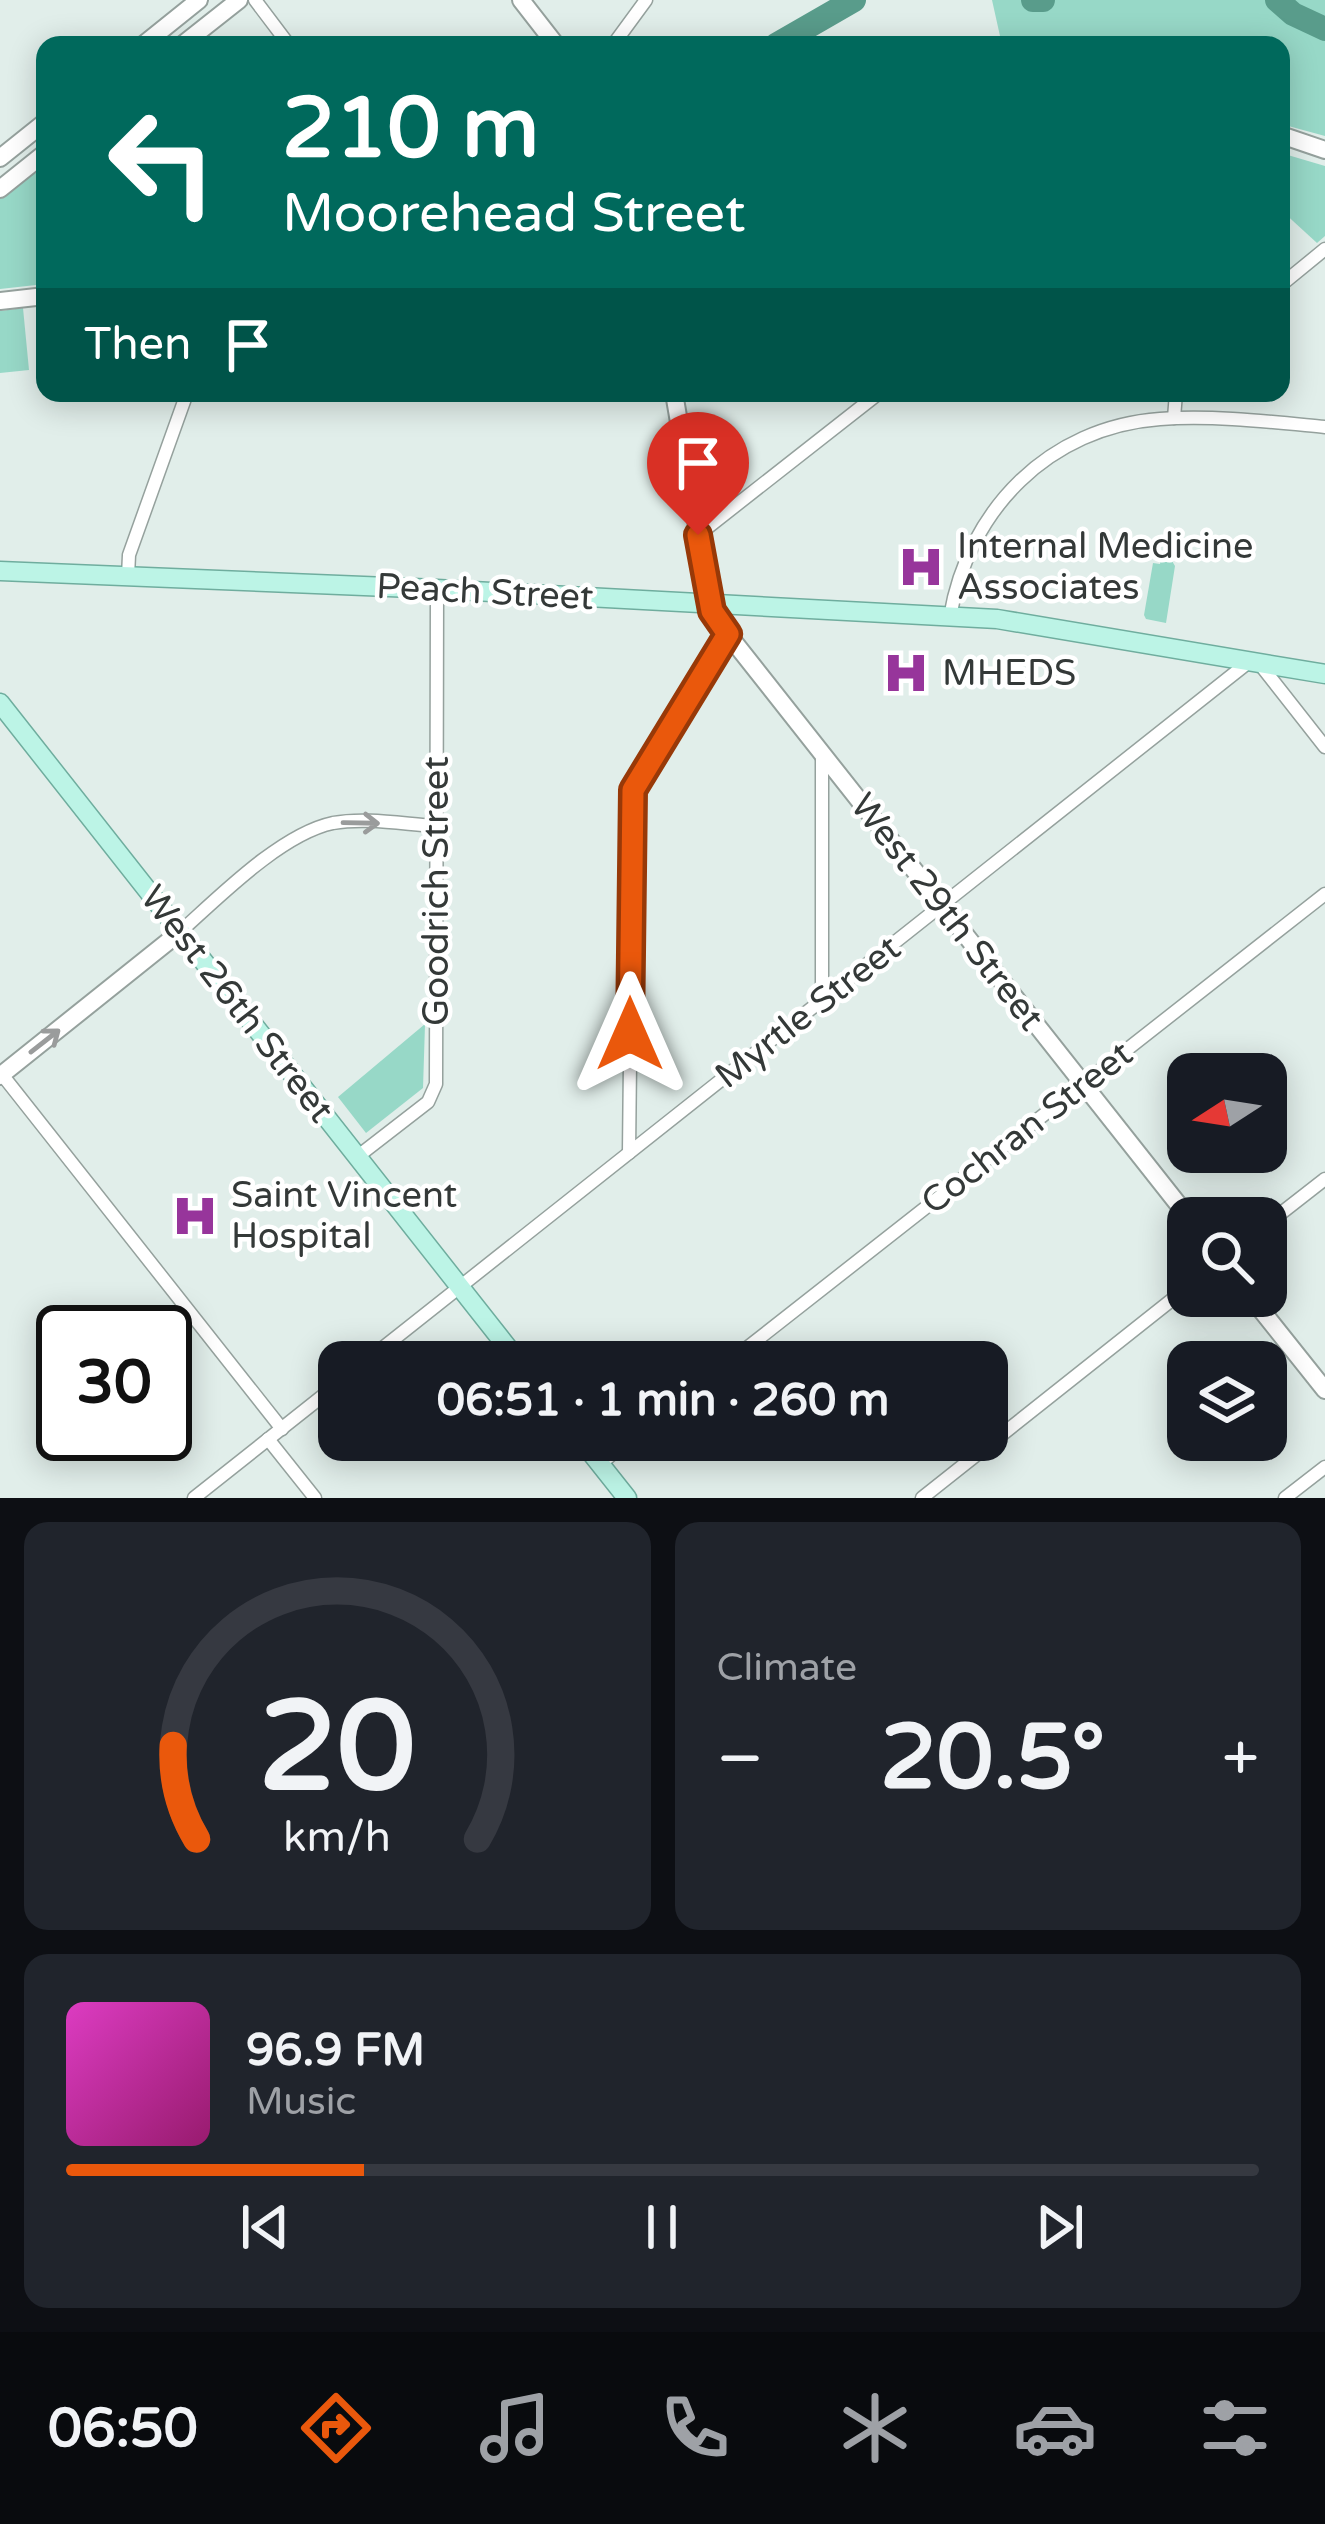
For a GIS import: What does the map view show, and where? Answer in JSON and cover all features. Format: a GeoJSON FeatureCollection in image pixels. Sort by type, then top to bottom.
{"type":"FeatureCollection","features":[{"type":"Feature","properties":{"kind":"main road","name":"Peach Street"},"geometry":{"type":"LineString","coordinates":[[0,572],[950,616],[1020,622],[1325,674]]}},
{"type":"Feature","properties":{"kind":"main road","name":"West 26th Street"},"geometry":{"type":"LineString","coordinates":[[0,703],[503,1341]]}},
{"type":"Feature","properties":{"kind":"main road"},"geometry":{"type":"LineString","coordinates":[[597,1461],[627,1498]]}},
{"type":"Feature","properties":{"kind":"street"},"geometry":{"type":"LineString","coordinates":[[154,36],[200,0]]}},
{"type":"Feature","properties":{"kind":"street"},"geometry":{"type":"LineString","coordinates":[[193,36],[239,0]]}},
{"type":"Feature","properties":{"kind":"street"},"geometry":{"type":"LineString","coordinates":[[255,0],[283,36]]}},
{"type":"Feature","properties":{"kind":"street"},"geometry":{"type":"LineString","coordinates":[[520,0],[549,36]]}},
{"type":"Feature","properties":{"kind":"street"},"geometry":{"type":"LineString","coordinates":[[620,36],[646,0]]}},
{"type":"Feature","properties":{"kind":"street"},"geometry":{"type":"LineString","coordinates":[[0,158],[36,129]]}},
{"type":"Feature","properties":{"kind":"street"},"geometry":{"type":"LineString","coordinates":[[1290,138],[1325,150]]}},
{"type":"Feature","properties":{"kind":"street"},"geometry":{"type":"LineString","coordinates":[[0,189],[36,160]]}},
{"type":"Feature","properties":{"kind":"street"},"geometry":{"type":"LineString","coordinates":[[1290,278],[1325,249]]}},
{"type":"Feature","properties":{"kind":"street"},"geometry":{"type":"LineString","coordinates":[[0,301],[36,297]]}},
{"type":"Feature","properties":{"kind":"street"},"geometry":{"type":"LineString","coordinates":[[128,577],[130,553],[185,402]]}},
{"type":"Feature","properties":{"kind":"street"},"geometry":{"type":"LineString","coordinates":[[676,402],[710,603]]}},
{"type":"Feature","properties":{"kind":"street"},"geometry":{"type":"LineString","coordinates":[[698,535],[868,402]]}},
{"type":"Feature","properties":{"kind":"street"},"geometry":{"type":"LineString","coordinates":[[1174,418],[1175,402]]}},
{"type":"Feature","properties":{"kind":"street"},"geometry":{"type":"LineString","coordinates":[[950,616],[976,534],[1030,470],[1063,447],[1102,430],[1174,418],[1325,427]]}},
{"type":"Feature","properties":{"kind":"street","name":"Goodrich Street"},"geometry":{"type":"LineString","coordinates":[[357,1156],[428,1102],[435,1090],[437,589]]}},
{"type":"Feature","properties":{"kind":"street","name":"West 29th Street"},"geometry":{"type":"LineString","coordinates":[[710,603],[728,634],[1172,1197]]}},
{"type":"Feature","properties":{"kind":"street"},"geometry":{"type":"LineString","coordinates":[[629,1154],[633,790],[728,634]]}},
{"type":"Feature","properties":{"kind":"street"},"geometry":{"type":"LineString","coordinates":[[1254,662],[1325,747]]}},
{"type":"Feature","properties":{"kind":"street","name":"Myrtle Street"},"geometry":{"type":"LineString","coordinates":[[392,1341],[1254,662]]}},
{"type":"Feature","properties":{"kind":"street"},"geometry":{"type":"LineString","coordinates":[[822,753],[822,1000]]}},
{"type":"Feature","properties":{"kind":"street"},"geometry":{"type":"LineString","coordinates":[[282,1429],[1,1075],[301,834],[341,822],[436,826]]}},
{"type":"Feature","properties":{"kind":"street","name":"Cochran Street"},"geometry":{"type":"LineString","coordinates":[[756,1341],[1325,894]]}},
{"type":"Feature","properties":{"kind":"street"},"geometry":{"type":"LineString","coordinates":[[1287,1209],[1325,1179]]}},
{"type":"Feature","properties":{"kind":"street"},"geometry":{"type":"LineString","coordinates":[[922,1498],[1167,1304]]}},
{"type":"Feature","properties":{"kind":"street"},"geometry":{"type":"LineString","coordinates":[[1267,1317],[1325,1390]]}},
{"type":"Feature","properties":{"kind":"street"},"geometry":{"type":"LineString","coordinates":[[194,1498],[318,1400]]}},
{"type":"Feature","properties":{"kind":"street"},"geometry":{"type":"LineString","coordinates":[[268,1439],[315,1498]]}},
{"type":"Feature","properties":{"kind":"street"},"geometry":{"type":"LineString","coordinates":[[599,1464],[603,1461]]}},
{"type":"Feature","properties":{"kind":"street"},"geometry":{"type":"LineString","coordinates":[[1285,1498],[1325,1467]]}},
{"type":"Feature","properties":{"kind":"green space"},"geometry":{"type":"Polygon","coordinates":[[[992,0],[1325,0],[1325,136],[1290,126],[1290,36],[1000,36],[992,0]]]}},
{"type":"Feature","properties":{"kind":"green space"},"geometry":{"type":"Polygon","coordinates":[[[1290,156],[1325,166],[1325,236],[1317,243],[1290,218],[1290,156]]]}},
{"type":"Feature","properties":{"kind":"green space"},"geometry":{"type":"Polygon","coordinates":[[[36,169],[36,285],[0,289],[0,196],[36,169]]]}},
{"type":"Feature","properties":{"kind":"green space"},"geometry":{"type":"Polygon","coordinates":[[[23,308],[29,370],[0,373],[0,311],[23,308]]]}},
{"type":"Feature","properties":{"kind":"green space"},"geometry":{"type":"Polygon","coordinates":[[[1161,559],[1175,566],[1166,623],[1144,615],[1153,563],[1160,564],[1161,559]]]}},
{"type":"Feature","properties":{"kind":"green space"},"geometry":{"type":"Polygon","coordinates":[[[425,1024],[423,1088],[366,1133],[338,1097],[425,1024]]]}},
{"type":"Feature","properties":{"kind":"waterway"},"geometry":{"type":"LineString","coordinates":[[792,36],[854,0]]}},
{"type":"Feature","properties":{"kind":"waterway"},"geometry":{"type":"LineString","coordinates":[[1033,0],[1043,0]]}},
{"type":"Feature","properties":{"kind":"waterway"},"geometry":{"type":"LineString","coordinates":[[1277,0],[1293,14],[1325,29]]}},
{"type":"Feature","properties":{"kind":"place","name":"Internal Medicine Associates"},"geometry":{"type":"Point","coordinates":[921,567]}},
{"type":"Feature","properties":{"kind":"place","name":"MHEDS"},"geometry":{"type":"Point","coordinates":[906,673]}},
{"type":"Feature","properties":{"kind":"place","name":"Saint Vincent Hospital"},"geometry":{"type":"Point","coordinates":[195,1216]}},
{"type":"Feature","properties":{"kind":"route"},"geometry":{"type":"LineString","coordinates":[[630,1034],[633,790],[728,634],[712,611],[698,535]]}}]}
